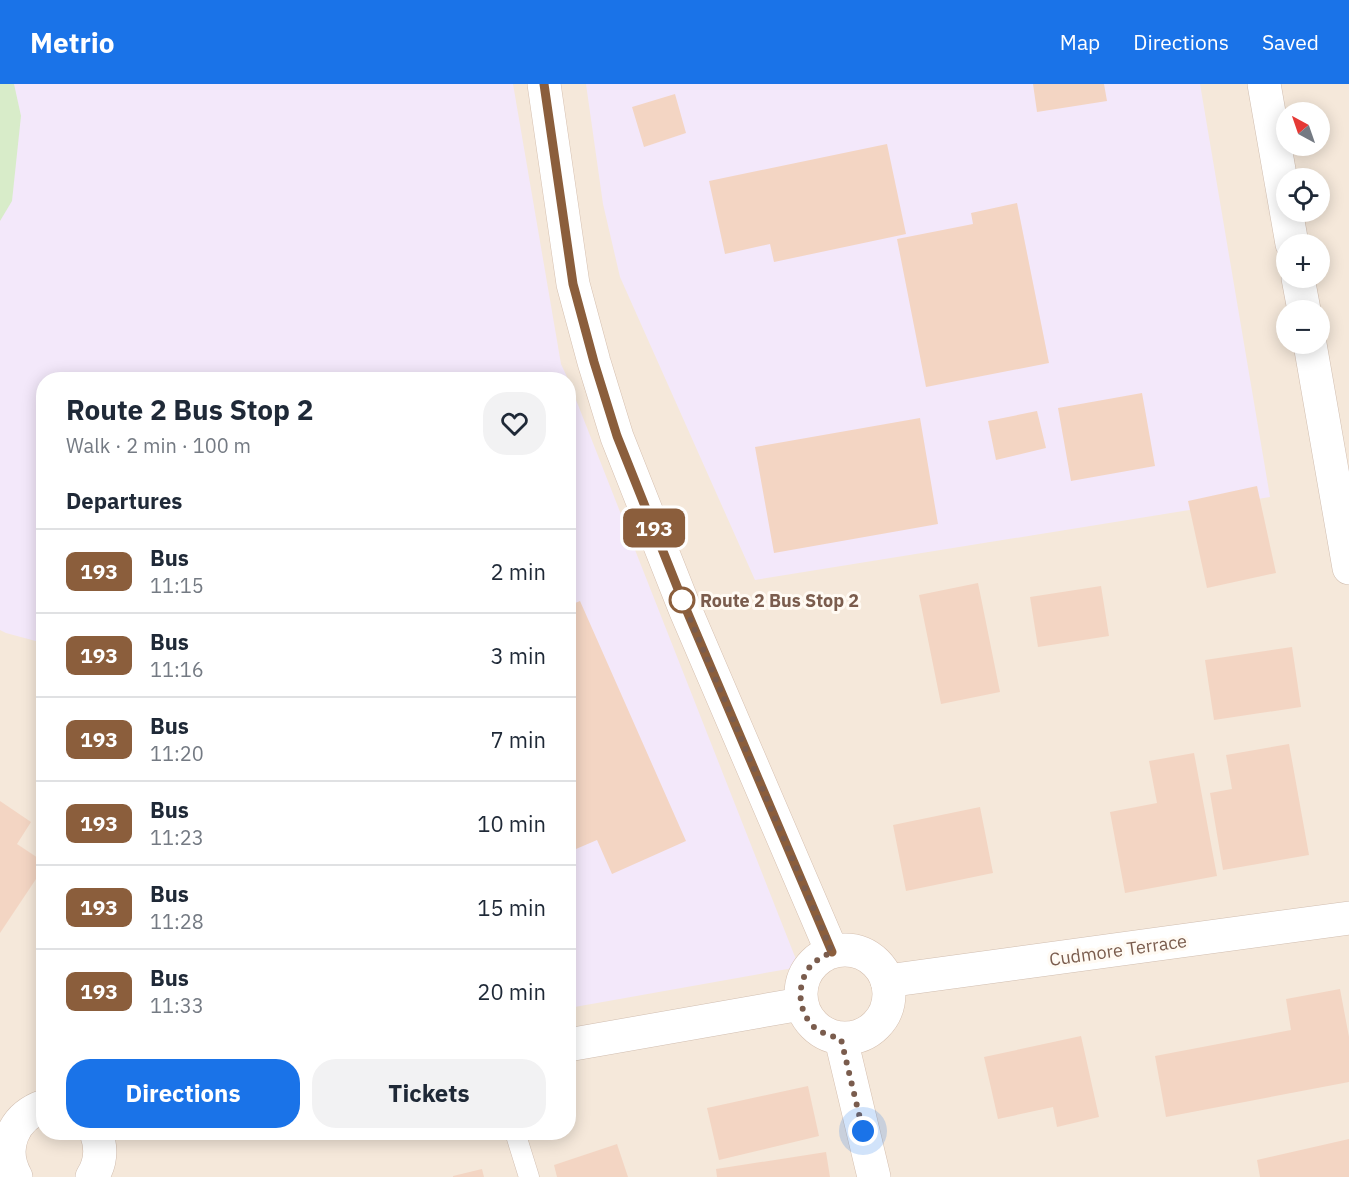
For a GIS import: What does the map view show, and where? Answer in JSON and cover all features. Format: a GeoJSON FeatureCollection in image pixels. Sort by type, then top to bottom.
{"type":"FeatureCollection","features":[{"type":"Feature","properties":{"kind":"main road"},"geometry":{"type":"LineString","coordinates":[[544,84],[573,284],[617,436],[686,609],[832,952]]}},
{"type":"Feature","properties":{"kind":"main road"},"geometry":{"type":"LineString","coordinates":[[1264,84],[1290,234]]}},
{"type":"Feature","properties":{"kind":"main road"},"geometry":{"type":"LineString","coordinates":[[1312,354],[1349,568]]}},
{"type":"Feature","properties":{"kind":"main road","name":"Cudmore Terrace"},"geometry":{"type":"LineString","coordinates":[[887,981],[1349,918]]}},
{"type":"Feature","properties":{"kind":"main road"},"geometry":{"type":"LineString","coordinates":[[846,950],[860,952],[881,969],[887,981],[889,995],[886,1009],[879,1022],[869,1032],[841,1039],[815,1028],[806,1017],[801,1004],[804,978],[810,966],[832,952],[846,950]]}},
{"type":"Feature","properties":{"kind":"main road"},"geometry":{"type":"LineString","coordinates":[[576,1045],[801,1004]]}},
{"type":"Feature","properties":{"kind":"main road"},"geometry":{"type":"LineString","coordinates":[[841,1039],[874,1177]]}},
{"type":"Feature","properties":{"kind":"main road"},"geometry":{"type":"LineString","coordinates":[[12,1175],[8,1144],[21,1110]]}},
{"type":"Feature","properties":{"kind":"main road"},"geometry":{"type":"LineString","coordinates":[[92,1177],[100,1156],[99,1140]]}},
{"type":"Feature","properties":{"kind":"lane"},"geometry":{"type":"LineString","coordinates":[[517,1140],[529,1177]]}},
{"type":"Feature","properties":{"kind":"shaded area"},"geometry":{"type":"Polygon","coordinates":[[[0,84],[1349,84],[1349,1177],[0,1177],[0,84]]]}},
{"type":"Feature","properties":{"kind":"shaded area"},"geometry":{"type":"Polygon","coordinates":[[[0,84],[513,84],[561,364],[565,372],[36,372],[36,641],[0,630],[0,84]]]}},
{"type":"Feature","properties":{"kind":"shaded area"},"geometry":{"type":"Polygon","coordinates":[[[586,84],[1200,84],[1270,497],[755,580],[620,277],[603,204],[586,84]]]}},
{"type":"Feature","properties":{"kind":"shaded area"},"geometry":{"type":"Polygon","coordinates":[[[576,400],[799,967],[576,1007],[576,400]]]}},
{"type":"Feature","properties":{"kind":"green space"},"geometry":{"type":"Polygon","coordinates":[[[0,84],[14,84],[21,116],[12,201],[0,221],[0,84]]]}},
{"type":"Feature","properties":{"kind":"building"},"geometry":{"type":"Polygon","coordinates":[[[1033,84],[1104,84],[1107,101],[1037,112],[1033,84]]]}},
{"type":"Feature","properties":{"kind":"building"},"geometry":{"type":"Polygon","coordinates":[[[675,94],[686,133],[644,147],[632,107],[675,94]]]}},
{"type":"Feature","properties":{"kind":"building"},"geometry":{"type":"Polygon","coordinates":[[[887,144],[906,234],[774,262],[770,244],[725,254],[709,181],[887,144]]]}},
{"type":"Feature","properties":{"kind":"building"},"geometry":{"type":"Polygon","coordinates":[[[1017,203],[1049,363],[926,387],[897,239],[973,224],[971,213],[1017,203]]]}},
{"type":"Feature","properties":{"kind":"building"},"geometry":{"type":"Polygon","coordinates":[[[1142,393],[1155,466],[1071,481],[1058,408],[1142,393]]]}},
{"type":"Feature","properties":{"kind":"building"},"geometry":{"type":"Polygon","coordinates":[[[1037,411],[1046,448],[996,460],[988,421],[1037,411]]]}},
{"type":"Feature","properties":{"kind":"building"},"geometry":{"type":"Polygon","coordinates":[[[920,418],[938,524],[774,553],[755,447],[920,418]]]}},
{"type":"Feature","properties":{"kind":"building"},"geometry":{"type":"Polygon","coordinates":[[[1257,486],[1276,573],[1207,588],[1188,501],[1257,486]]]}},
{"type":"Feature","properties":{"kind":"building"},"geometry":{"type":"Polygon","coordinates":[[[978,583],[1000,692],[941,704],[919,595],[978,583]]]}},
{"type":"Feature","properties":{"kind":"building"},"geometry":{"type":"Polygon","coordinates":[[[1101,586],[1109,636],[1038,647],[1030,597],[1101,586]]]}},
{"type":"Feature","properties":{"kind":"building"},"geometry":{"type":"Polygon","coordinates":[[[580,601],[686,841],[612,874],[597,840],[576,849],[576,603],[580,601]]]}},
{"type":"Feature","properties":{"kind":"building"},"geometry":{"type":"Polygon","coordinates":[[[1292,647],[1301,707],[1214,720],[1205,660],[1292,647]]]}},
{"type":"Feature","properties":{"kind":"building"},"geometry":{"type":"Polygon","coordinates":[[[1289,744],[1309,855],[1223,870],[1210,793],[1232,789],[1226,755],[1289,744]]]}},
{"type":"Feature","properties":{"kind":"building"},"geometry":{"type":"Polygon","coordinates":[[[1194,753],[1217,876],[1125,893],[1110,812],[1157,803],[1149,761],[1194,753]]]}},
{"type":"Feature","properties":{"kind":"building"},"geometry":{"type":"Polygon","coordinates":[[[0,801],[31,822],[17,844],[36,857],[36,879],[0,933],[0,801]]]}},
{"type":"Feature","properties":{"kind":"building"},"geometry":{"type":"Polygon","coordinates":[[[980,807],[993,873],[906,891],[893,825],[980,807]]]}},
{"type":"Feature","properties":{"kind":"building"},"geometry":{"type":"Polygon","coordinates":[[[1340,989],[1349,1037],[1349,1082],[1166,1117],[1155,1056],[1291,1030],[1286,999],[1340,989]]]}},
{"type":"Feature","properties":{"kind":"building"},"geometry":{"type":"Polygon","coordinates":[[[1081,1036],[1099,1117],[1057,1127],[1053,1107],[998,1119],[984,1057],[1081,1036]]]}},
{"type":"Feature","properties":{"kind":"building"},"geometry":{"type":"Polygon","coordinates":[[[808,1086],[819,1136],[719,1160],[707,1108],[808,1086]]]}},
{"type":"Feature","properties":{"kind":"building"},"geometry":{"type":"Polygon","coordinates":[[[1349,1139],[1349,1177],[1260,1177],[1257,1160],[1349,1139]]]}},
{"type":"Feature","properties":{"kind":"building"},"geometry":{"type":"Polygon","coordinates":[[[617,1144],[628,1177],[557,1177],[554,1165],[617,1144]]]}},
{"type":"Feature","properties":{"kind":"building"},"geometry":{"type":"Polygon","coordinates":[[[826,1152],[830,1177],[717,1177],[716,1169],[826,1152]]]}},
{"type":"Feature","properties":{"kind":"building"},"geometry":{"type":"Polygon","coordinates":[[[482,1169],[484,1177],[453,1177],[453,1176],[482,1169]]]}},
{"type":"Feature","properties":{"kind":"bus line","name":"193"},"geometry":{"type":"LineString","coordinates":[[544,84],[573,284],[617,436],[686,609],[832,952]]}},
{"type":"Feature","properties":{"kind":"place","name":"Route 2 Bus Stop 2"},"geometry":{"type":"Point","coordinates":[682,600]}},
{"type":"Feature","properties":{"kind":"route"},"geometry":{"type":"LineString","coordinates":[[682,600],[832,952],[810,966],[804,978],[801,1004],[806,1017],[815,1028],[841,1039],[863,1131]]}}]}
